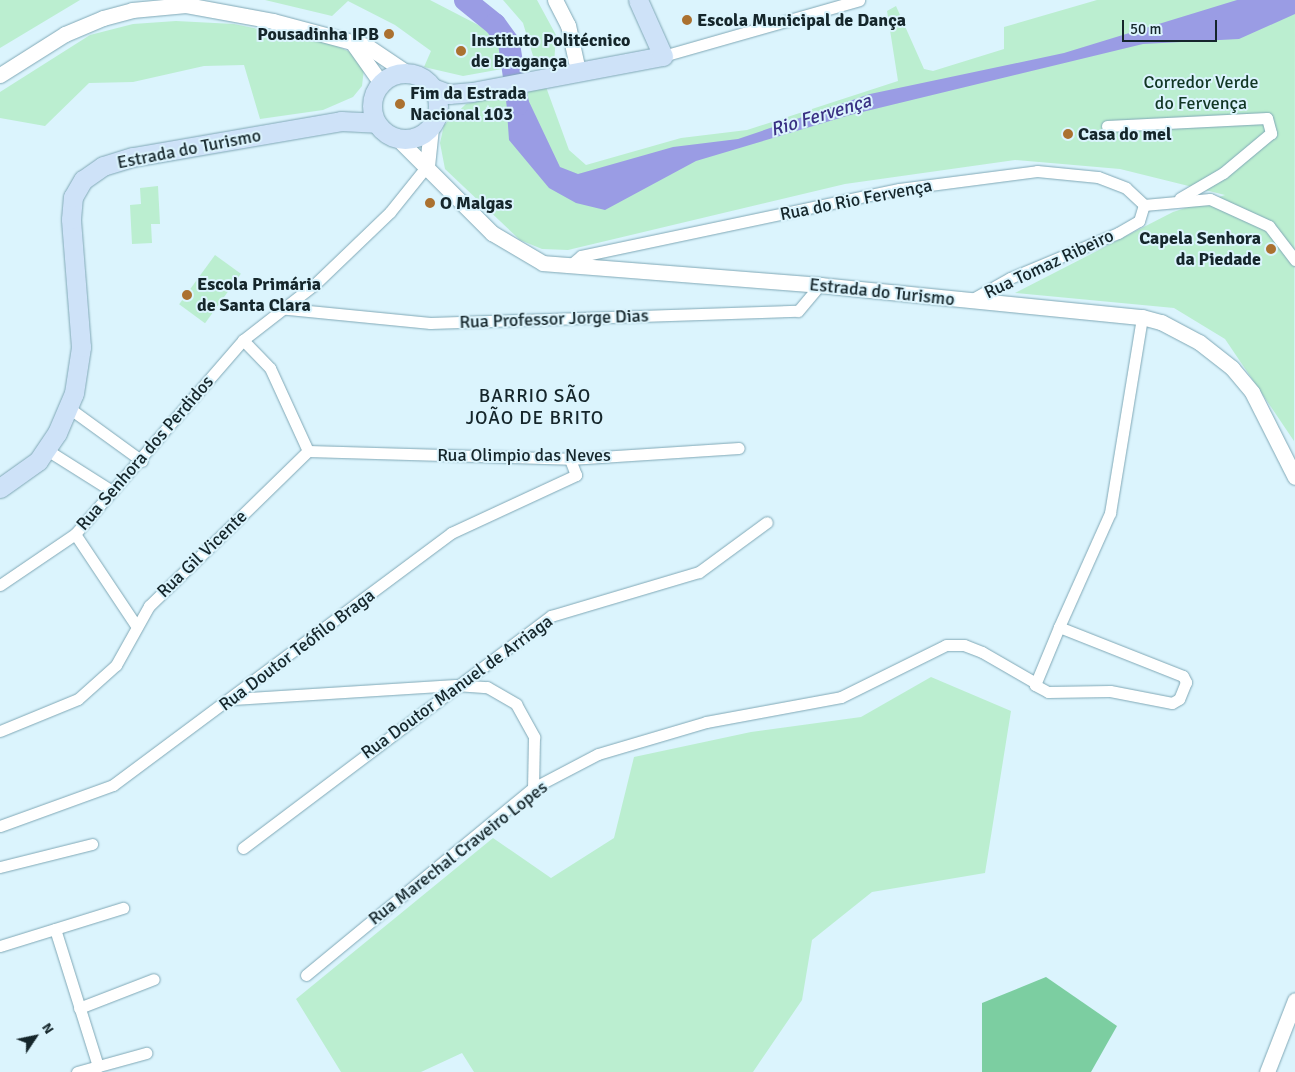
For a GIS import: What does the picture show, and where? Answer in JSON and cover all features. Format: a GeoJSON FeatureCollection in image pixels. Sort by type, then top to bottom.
{"type":"FeatureCollection","features":[{"type":"Feature","properties":{"kind":"main road"},"geometry":{"type":"LineString","coordinates":[[472,92],[446,104],[433,124],[422,136],[399,140],[376,123],[372,100],[381,83],[408,73],[433,88],[449,94],[472,92],[663,56],[638,0]]}},
{"type":"Feature","properties":{"kind":"main road"},"geometry":{"type":"LineString","coordinates":[[433,88],[433,124]]}},
{"type":"Feature","properties":{"kind":"main road","name":"Estrada do Turismo"},"geometry":{"type":"LineString","coordinates":[[341,121],[372,100]]}},
{"type":"Feature","properties":{"kind":"main road","name":"Estrada do Turismo"},"geometry":{"type":"LineString","coordinates":[[0,488],[17,480],[47,450],[69,408],[81,347],[71,219],[73,197],[83,180],[103,166],[133,157],[341,121],[376,123]]}},
{"type":"Feature","properties":{"kind":"street"},"geometry":{"type":"LineString","coordinates":[[555,0],[568,25],[578,71]]}},
{"type":"Feature","properties":{"kind":"street"},"geometry":{"type":"LineString","coordinates":[[663,56],[860,0]]}},
{"type":"Feature","properties":{"kind":"street"},"geometry":{"type":"LineString","coordinates":[[0,76],[65,34],[132,10],[186,5],[273,21],[367,46],[408,73]]}},
{"type":"Feature","properties":{"kind":"street"},"geometry":{"type":"LineString","coordinates":[[349,41],[362,51],[381,83]]}},
{"type":"Feature","properties":{"kind":"street"},"geometry":{"type":"LineString","coordinates":[[1107,126],[1267,118],[1271,133],[1223,174],[1180,198]]}},
{"type":"Feature","properties":{"kind":"street"},"geometry":{"type":"LineString","coordinates":[[427,166],[433,124]]}},
{"type":"Feature","properties":{"kind":"street","name":"Estrada do Turismo"},"geometry":{"type":"LineString","coordinates":[[399,140],[492,233],[543,263],[567,268],[820,286],[1142,316],[1199,342],[1232,368],[1252,392],[1295,478]]}},
{"type":"Feature","properties":{"kind":"street","name":"Rua Senhora dos Perdidos"},"geometry":{"type":"LineString","coordinates":[[0,584],[75,534],[142,460],[243,340],[278,308],[315,284],[383,218],[427,166]]}},
{"type":"Feature","properties":{"kind":"street","name":"Rua do Rio Fervença"},"geometry":{"type":"LineString","coordinates":[[567,268],[581,256],[768,216],[899,189],[1037,171],[1098,177],[1126,188],[1144,204]]}},
{"type":"Feature","properties":{"kind":"street"},"geometry":{"type":"LineString","coordinates":[[1144,204],[1180,198],[1210,199],[1269,226],[1295,260]]}},
{"type":"Feature","properties":{"kind":"street","name":"Rua Tomaz Ribeiro"},"geometry":{"type":"LineString","coordinates":[[969,301],[1010,278],[1118,233],[1139,221],[1144,204]]}},
{"type":"Feature","properties":{"kind":"street","name":"Rua Professor Jorge Dias"},"geometry":{"type":"LineString","coordinates":[[278,308],[430,323],[798,311],[820,286]]}},
{"type":"Feature","properties":{"kind":"street"},"geometry":{"type":"LineString","coordinates":[[1036,683],[1110,513],[1142,316]]}},
{"type":"Feature","properties":{"kind":"street"},"geometry":{"type":"LineString","coordinates":[[243,340],[270,368],[308,451]]}},
{"type":"Feature","properties":{"kind":"street"},"geometry":{"type":"LineString","coordinates":[[69,408],[142,460]]}},
{"type":"Feature","properties":{"kind":"street","name":"Rua Olimpio das Neves"},"geometry":{"type":"LineString","coordinates":[[308,451],[570,459],[739,448]]}},
{"type":"Feature","properties":{"kind":"street"},"geometry":{"type":"LineString","coordinates":[[47,450],[112,491]]}},
{"type":"Feature","properties":{"kind":"street","name":"Rua Gil Vicente"},"geometry":{"type":"LineString","coordinates":[[0,731],[78,699],[116,665],[135,624],[308,451]]}},
{"type":"Feature","properties":{"kind":"street","name":"Rua Doutor Teófilo Braga"},"geometry":{"type":"LineString","coordinates":[[0,826],[113,786],[233,699],[451,533],[576,475],[570,459]]}},
{"type":"Feature","properties":{"kind":"street","name":"Rua Doutor Manuel de Arriaga"},"geometry":{"type":"LineString","coordinates":[[243,848],[456,685],[551,616],[699,572],[767,522]]}},
{"type":"Feature","properties":{"kind":"street"},"geometry":{"type":"LineString","coordinates":[[75,534],[135,624]]}},
{"type":"Feature","properties":{"kind":"street","name":"Rua Marechal Craveiro Lopes"},"geometry":{"type":"LineString","coordinates":[[306,975],[533,788],[598,754],[706,722],[841,697],[933,650],[964,644],[1036,683],[1048,692],[1110,690],[1172,703],[1179,699],[1186,682],[1183,676],[1059,627]]}},
{"type":"Feature","properties":{"kind":"street"},"geometry":{"type":"LineString","coordinates":[[233,699],[456,685],[487,687],[516,704],[534,737],[533,788]]}},
{"type":"Feature","properties":{"kind":"street"},"geometry":{"type":"LineString","coordinates":[[0,867],[92,844]]}},
{"type":"Feature","properties":{"kind":"street"},"geometry":{"type":"LineString","coordinates":[[0,946],[123,908]]}},
{"type":"Feature","properties":{"kind":"street"},"geometry":{"type":"LineString","coordinates":[[55,929],[98,1066]]}},
{"type":"Feature","properties":{"kind":"street"},"geometry":{"type":"LineString","coordinates":[[79,1008],[154,979]]}},
{"type":"Feature","properties":{"kind":"street"},"geometry":{"type":"LineString","coordinates":[[1267,1072],[1295,1000]]}},
{"type":"Feature","properties":{"kind":"street"},"geometry":{"type":"LineString","coordinates":[[77,1072],[146,1053]]}},
{"type":"Feature","properties":{"kind":"green space"},"geometry":{"type":"Polygon","coordinates":[[[0,0],[80,0],[0,48],[0,0]]]}},
{"type":"Feature","properties":{"kind":"green space"},"geometry":{"type":"Polygon","coordinates":[[[265,0],[430,0],[488,30],[499,47],[502,69],[463,76],[424,67],[431,51],[395,25],[348,1],[332,16],[265,0]]]}},
{"type":"Feature","properties":{"kind":"green space"},"geometry":{"type":"Polygon","coordinates":[[[503,0],[537,0],[556,35],[554,65],[537,69],[523,23],[503,0]]]}},
{"type":"Feature","properties":{"kind":"green space","name":"Corredor Verde do Fervença"},"geometry":{"type":"Polygon","coordinates":[[[1097,0],[1295,0],[1294,441],[1225,339],[1174,308],[1015,293],[1173,212],[1225,195],[1120,169],[1015,160],[845,184],[568,250],[542,249],[520,240],[445,169],[440,143],[444,125],[466,104],[546,87],[569,150],[586,165],[681,138],[747,130],[898,81],[887,11],[896,6],[924,69],[933,71],[1004,49],[1004,27],[1097,0]]]}},
{"type":"Feature","properties":{"kind":"green space"},"geometry":{"type":"Polygon","coordinates":[[[176,21],[234,24],[335,45],[352,53],[364,69],[362,86],[353,97],[323,110],[260,119],[244,65],[204,66],[133,82],[89,83],[45,126],[0,118],[0,92],[90,35],[133,24],[176,21]]]}},
{"type":"Feature","properties":{"kind":"green space"},"geometry":{"type":"Polygon","coordinates":[[[158,186],[160,224],[151,224],[152,243],[132,244],[130,205],[141,204],[140,188],[158,186]]]}},
{"type":"Feature","properties":{"kind":"green space"},"geometry":{"type":"Polygon","coordinates":[[[215,255],[241,274],[205,323],[179,304],[215,255]]]}},
{"type":"Feature","properties":{"kind":"green space"},"geometry":{"type":"Polygon","coordinates":[[[931,677],[1011,711],[985,873],[872,892],[812,940],[802,1000],[753,1072],[474,1072],[462,1053],[421,1072],[341,1072],[296,999],[493,838],[551,878],[614,838],[634,757],[751,732],[861,717],[931,677]]]}},
{"type":"Feature","properties":{"kind":"green space"},"geometry":{"type":"Polygon","coordinates":[[[1046,977],[1117,1026],[1091,1072],[982,1072],[982,1003],[1046,977]]]}},
{"type":"Feature","properties":{"kind":"water"},"geometry":{"type":"Polygon","coordinates":[[[1237,0],[1295,0],[1295,14],[1239,39],[1143,44],[850,115],[696,161],[605,210],[576,203],[549,188],[509,140],[506,97],[524,91],[560,167],[578,174],[673,147],[738,139],[870,94],[1064,53],[1237,0]]]}},
{"type":"Feature","properties":{"kind":"waterway","name":"Rio Fervença"},"geometry":{"type":"LineString","coordinates":[[465,0],[495,24],[509,43],[518,104]]}},
{"type":"Feature","properties":{"kind":"place","name":"Escola Municipal de Dança"},"geometry":{"type":"Point","coordinates":[687,20]}},
{"type":"Feature","properties":{"kind":"place","name":"Pousadinha IPB"},"geometry":{"type":"Point","coordinates":[389,34]}},
{"type":"Feature","properties":{"kind":"place","name":"Instituto Politécnico de Bragança"},"geometry":{"type":"Point","coordinates":[461,51]}},
{"type":"Feature","properties":{"kind":"place","name":"Fim da Estrada Nacional 103"},"geometry":{"type":"Point","coordinates":[400,104]}},
{"type":"Feature","properties":{"kind":"place","name":"Casa do mel"},"geometry":{"type":"Point","coordinates":[1068,134]}},
{"type":"Feature","properties":{"kind":"place","name":"O Malgas"},"geometry":{"type":"Point","coordinates":[430,203]}},
{"type":"Feature","properties":{"kind":"place","name":"Capela Senhora da Piedade"},"geometry":{"type":"Point","coordinates":[1271,249]}},
{"type":"Feature","properties":{"kind":"place","name":"Escola Primária de Santa Clara"},"geometry":{"type":"Point","coordinates":[187,295]}},
{"type":"Feature","properties":{"kind":"district","name":"BARRIO SÃO JOÃO DE BRITO"},"geometry":{"type":"Point","coordinates":[535,408]}}]}
